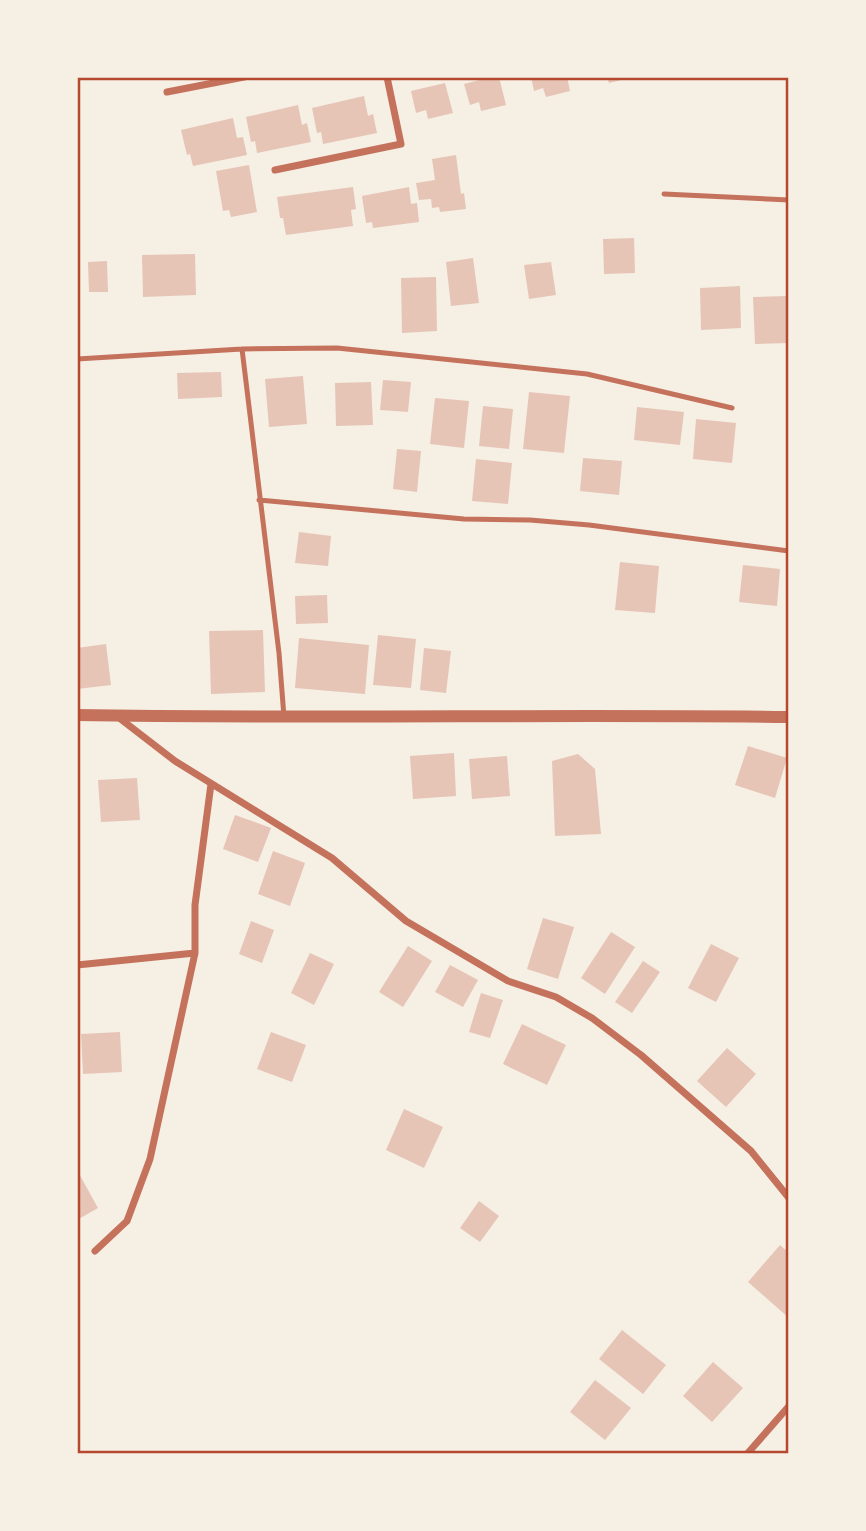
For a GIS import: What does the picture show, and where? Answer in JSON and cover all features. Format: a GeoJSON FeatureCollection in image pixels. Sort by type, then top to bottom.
{"type":"FeatureCollection","features":[{"type":"Feature","properties":{"kind":"street"},"geometry":{"type":"LineString","coordinates":[[167,92],[244,77]]}},
{"type":"Feature","properties":{"kind":"street"},"geometry":{"type":"LineString","coordinates":[[275,170],[401,144],[387,77]]}},
{"type":"Feature","properties":{"kind":"street"},"geometry":{"type":"LineString","coordinates":[[77,715],[284,718],[587,714],[789,717]]}},
{"type":"Feature","properties":{"kind":"street"},"geometry":{"type":"LineString","coordinates":[[116,716],[175,761],[331,858],[407,921],[508,981],[556,997],[592,1018],[641,1055],[751,1151],[789,1198]]}},
{"type":"Feature","properties":{"kind":"street"},"geometry":{"type":"LineString","coordinates":[[95,1251],[127,1221],[150,1159],[195,953],[195,905],[211,784]]}},
{"type":"Feature","properties":{"kind":"street"},"geometry":{"type":"LineString","coordinates":[[77,965],[195,953]]}},
{"type":"Feature","properties":{"kind":"street"},"geometry":{"type":"LineString","coordinates":[[747,1454],[789,1406]]}},
{"type":"Feature","properties":{"kind":"lane"},"geometry":{"type":"LineString","coordinates":[[664,194],[789,200]]}},
{"type":"Feature","properties":{"kind":"lane"},"geometry":{"type":"LineString","coordinates":[[77,359],[242,349],[337,348],[587,374],[732,408]]}},
{"type":"Feature","properties":{"kind":"lane"},"geometry":{"type":"LineString","coordinates":[[242,349],[279,653],[284,718]]}},
{"type":"Feature","properties":{"kind":"lane"},"geometry":{"type":"LineString","coordinates":[[259,500],[464,519],[530,520],[589,525],[789,551]]}},
{"type":"Feature","properties":{"kind":"building"},"geometry":{"type":"Polygon","coordinates":[[[499,77],[506,105],[481,111],[479,102],[470,105],[464,84],[499,77]]]}},
{"type":"Feature","properties":{"kind":"building"},"geometry":{"type":"Polygon","coordinates":[[[531,77],[567,77],[570,91],[546,97],[543,88],[534,91],[531,77]]]}},
{"type":"Feature","properties":{"kind":"building"},"geometry":{"type":"Polygon","coordinates":[[[607,77],[629,77],[629,78],[609,83],[607,77]]]}},
{"type":"Feature","properties":{"kind":"building"},"geometry":{"type":"Polygon","coordinates":[[[445,83],[453,113],[428,119],[426,110],[416,113],[411,91],[445,83]]]}},
{"type":"Feature","properties":{"kind":"building"},"geometry":{"type":"Polygon","coordinates":[[[364,96],[368,116],[373,114],[377,133],[323,144],[321,132],[317,133],[312,108],[364,96]]]}},
{"type":"Feature","properties":{"kind":"building"},"geometry":{"type":"Polygon","coordinates":[[[298,105],[302,125],[307,123],[311,142],[257,153],[255,141],[251,142],[246,117],[298,105]]]}},
{"type":"Feature","properties":{"kind":"building"},"geometry":{"type":"Polygon","coordinates":[[[233,118],[237,138],[243,137],[247,155],[193,166],[190,154],[187,155],[181,130],[233,118]]]}},
{"type":"Feature","properties":{"kind":"building"},"geometry":{"type":"Polygon","coordinates":[[[456,155],[461,194],[464,193],[466,209],[440,212],[439,207],[432,208],[431,199],[419,200],[416,183],[435,180],[432,159],[456,155]]]}},
{"type":"Feature","properties":{"kind":"building"},"geometry":{"type":"Polygon","coordinates":[[[249,165],[257,212],[231,217],[229,210],[223,211],[216,171],[249,165]]]}},
{"type":"Feature","properties":{"kind":"building"},"geometry":{"type":"Polygon","coordinates":[[[353,187],[356,209],[351,210],[353,226],[286,235],[277,197],[353,187]]]}},
{"type":"Feature","properties":{"kind":"building"},"geometry":{"type":"Polygon","coordinates":[[[409,187],[411,204],[417,203],[419,222],[373,228],[372,222],[366,223],[362,196],[409,187]]]}},
{"type":"Feature","properties":{"kind":"building"},"geometry":{"type":"Polygon","coordinates":[[[634,238],[635,273],[604,274],[603,239],[634,238]]]}},
{"type":"Feature","properties":{"kind":"building"},"geometry":{"type":"Polygon","coordinates":[[[195,254],[196,295],[143,297],[142,255],[195,254]]]}},
{"type":"Feature","properties":{"kind":"building"},"geometry":{"type":"Polygon","coordinates":[[[473,258],[479,303],[451,306],[446,262],[473,258]]]}},
{"type":"Feature","properties":{"kind":"building"},"geometry":{"type":"Polygon","coordinates":[[[107,261],[108,292],[89,292],[88,262],[107,261]]]}},
{"type":"Feature","properties":{"kind":"building"},"geometry":{"type":"Polygon","coordinates":[[[551,262],[556,295],[529,299],[524,265],[551,262]]]}},
{"type":"Feature","properties":{"kind":"building"},"geometry":{"type":"Polygon","coordinates":[[[436,277],[437,331],[402,333],[401,278],[436,277]]]}},
{"type":"Feature","properties":{"kind":"building"},"geometry":{"type":"Polygon","coordinates":[[[740,286],[741,328],[701,330],[700,288],[740,286]]]}},
{"type":"Feature","properties":{"kind":"building"},"geometry":{"type":"Polygon","coordinates":[[[787,296],[789,343],[755,344],[753,297],[787,296]]]}},
{"type":"Feature","properties":{"kind":"building"},"geometry":{"type":"Polygon","coordinates":[[[221,372],[222,397],[178,399],[177,373],[221,372]]]}},
{"type":"Feature","properties":{"kind":"building"},"geometry":{"type":"Polygon","coordinates":[[[303,376],[307,424],[269,427],[265,379],[303,376]]]}},
{"type":"Feature","properties":{"kind":"building"},"geometry":{"type":"Polygon","coordinates":[[[383,380],[411,382],[408,412],[380,410],[383,380]]]}},
{"type":"Feature","properties":{"kind":"building"},"geometry":{"type":"Polygon","coordinates":[[[371,382],[373,425],[336,426],[335,383],[371,382]]]}},
{"type":"Feature","properties":{"kind":"building"},"geometry":{"type":"Polygon","coordinates":[[[529,392],[570,396],[564,453],[523,449],[529,392]]]}},
{"type":"Feature","properties":{"kind":"building"},"geometry":{"type":"Polygon","coordinates":[[[435,398],[469,401],[464,448],[430,444],[435,398]]]}},
{"type":"Feature","properties":{"kind":"building"},"geometry":{"type":"Polygon","coordinates":[[[483,406],[513,409],[509,449],[479,446],[483,406]]]}},
{"type":"Feature","properties":{"kind":"building"},"geometry":{"type":"Polygon","coordinates":[[[637,407],[684,412],[680,445],[634,440],[637,407]]]}},
{"type":"Feature","properties":{"kind":"building"},"geometry":{"type":"Polygon","coordinates":[[[696,419],[736,423],[732,463],[693,459],[696,419]]]}},
{"type":"Feature","properties":{"kind":"building"},"geometry":{"type":"Polygon","coordinates":[[[397,449],[421,451],[417,492],[393,489],[397,449]]]}},
{"type":"Feature","properties":{"kind":"building"},"geometry":{"type":"Polygon","coordinates":[[[583,458],[622,461],[619,495],[580,491],[583,458]]]}},
{"type":"Feature","properties":{"kind":"building"},"geometry":{"type":"Polygon","coordinates":[[[476,459],[512,463],[508,504],[472,501],[476,459]]]}},
{"type":"Feature","properties":{"kind":"building"},"geometry":{"type":"Polygon","coordinates":[[[299,532],[331,536],[328,566],[295,563],[299,532]]]}},
{"type":"Feature","properties":{"kind":"building"},"geometry":{"type":"Polygon","coordinates":[[[620,562],[659,566],[655,613],[615,610],[620,562]]]}},
{"type":"Feature","properties":{"kind":"building"},"geometry":{"type":"Polygon","coordinates":[[[743,565],[780,569],[777,606],[739,602],[743,565]]]}},
{"type":"Feature","properties":{"kind":"building"},"geometry":{"type":"Polygon","coordinates":[[[327,595],[328,623],[296,624],[295,596],[327,595]]]}},
{"type":"Feature","properties":{"kind":"building"},"geometry":{"type":"Polygon","coordinates":[[[263,630],[265,692],[211,694],[209,631],[263,630]]]}},
{"type":"Feature","properties":{"kind":"building"},"geometry":{"type":"Polygon","coordinates":[[[378,635],[416,639],[411,688],[373,685],[378,635]]]}},
{"type":"Feature","properties":{"kind":"building"},"geometry":{"type":"Polygon","coordinates":[[[299,638],[369,645],[365,694],[295,688],[299,638]]]}},
{"type":"Feature","properties":{"kind":"building"},"geometry":{"type":"Polygon","coordinates":[[[106,644],[111,685],[77,689],[77,648],[106,644]]]}},
{"type":"Feature","properties":{"kind":"building"},"geometry":{"type":"Polygon","coordinates":[[[424,648],[451,651],[446,693],[420,690],[424,648]]]}},
{"type":"Feature","properties":{"kind":"building"},"geometry":{"type":"Polygon","coordinates":[[[748,746],[787,758],[775,798],[735,785],[748,746]]]}},
{"type":"Feature","properties":{"kind":"building"},"geometry":{"type":"Polygon","coordinates":[[[454,753],[456,796],[413,799],[410,756],[454,753]]]}},
{"type":"Feature","properties":{"kind":"building"},"geometry":{"type":"Polygon","coordinates":[[[578,754],[595,769],[601,834],[555,836],[552,761],[578,754]]]}},
{"type":"Feature","properties":{"kind":"building"},"geometry":{"type":"Polygon","coordinates":[[[507,756],[510,796],[472,799],[469,759],[507,756]]]}},
{"type":"Feature","properties":{"kind":"building"},"geometry":{"type":"Polygon","coordinates":[[[137,778],[140,820],[101,822],[98,780],[137,778]]]}},
{"type":"Feature","properties":{"kind":"building"},"geometry":{"type":"Polygon","coordinates":[[[235,815],[271,828],[258,862],[223,849],[235,815]]]}},
{"type":"Feature","properties":{"kind":"building"},"geometry":{"type":"Polygon","coordinates":[[[273,851],[305,863],[290,906],[258,894],[273,851]]]}},
{"type":"Feature","properties":{"kind":"building"},"geometry":{"type":"Polygon","coordinates":[[[543,918],[574,927],[558,979],[527,969],[543,918]]]}},
{"type":"Feature","properties":{"kind":"building"},"geometry":{"type":"Polygon","coordinates":[[[251,921],[274,930],[262,963],[239,954],[251,921]]]}},
{"type":"Feature","properties":{"kind":"building"},"geometry":{"type":"Polygon","coordinates":[[[611,932],[635,947],[605,994],[581,978],[611,932]]]}},
{"type":"Feature","properties":{"kind":"building"},"geometry":{"type":"Polygon","coordinates":[[[711,944],[739,958],[716,1002],[688,988],[711,944]]]}},
{"type":"Feature","properties":{"kind":"building"},"geometry":{"type":"Polygon","coordinates":[[[408,946],[432,961],[403,1007],[379,992],[408,946]]]}},
{"type":"Feature","properties":{"kind":"building"},"geometry":{"type":"Polygon","coordinates":[[[310,953],[334,964],[314,1005],[291,993],[310,953]]]}},
{"type":"Feature","properties":{"kind":"building"},"geometry":{"type":"Polygon","coordinates":[[[643,961],[660,972],[632,1013],[615,1002],[643,961]]]}},
{"type":"Feature","properties":{"kind":"building"},"geometry":{"type":"Polygon","coordinates":[[[450,965],[478,980],[463,1007],[435,992],[450,965]]]}},
{"type":"Feature","properties":{"kind":"building"},"geometry":{"type":"Polygon","coordinates":[[[481,993],[503,1000],[490,1038],[469,1032],[481,993]]]}},
{"type":"Feature","properties":{"kind":"building"},"geometry":{"type":"Polygon","coordinates":[[[522,1024],[566,1045],[547,1085],[503,1064],[522,1024]]]}},
{"type":"Feature","properties":{"kind":"building"},"geometry":{"type":"Polygon","coordinates":[[[120,1032],[122,1072],[83,1074],[81,1034],[120,1032]]]}},
{"type":"Feature","properties":{"kind":"building"},"geometry":{"type":"Polygon","coordinates":[[[271,1032],[306,1045],[292,1082],[257,1069],[271,1032]]]}},
{"type":"Feature","properties":{"kind":"building"},"geometry":{"type":"Polygon","coordinates":[[[727,1048],[756,1074],[726,1107],[697,1081],[727,1048]]]}},
{"type":"Feature","properties":{"kind":"building"},"geometry":{"type":"Polygon","coordinates":[[[404,1109],[443,1127],[424,1168],[386,1150],[404,1109]]]}},
{"type":"Feature","properties":{"kind":"building"},"geometry":{"type":"Polygon","coordinates":[[[77,1170],[98,1208],[77,1220],[77,1170]]]}},
{"type":"Feature","properties":{"kind":"building"},"geometry":{"type":"Polygon","coordinates":[[[479,1201],[499,1216],[480,1242],[460,1228],[479,1201]]]}},
{"type":"Feature","properties":{"kind":"building"},"geometry":{"type":"Polygon","coordinates":[[[780,1245],[789,1253],[789,1318],[748,1282],[780,1245]]]}},
{"type":"Feature","properties":{"kind":"building"},"geometry":{"type":"Polygon","coordinates":[[[622,1330],[666,1365],[643,1394],[599,1359],[622,1330]]]}},
{"type":"Feature","properties":{"kind":"building"},"geometry":{"type":"Polygon","coordinates":[[[713,1362],[743,1388],[712,1422],[683,1396],[713,1362]]]}},
{"type":"Feature","properties":{"kind":"building"},"geometry":{"type":"Polygon","coordinates":[[[595,1380],[631,1408],[605,1440],[570,1412],[595,1380]]]}}]}
